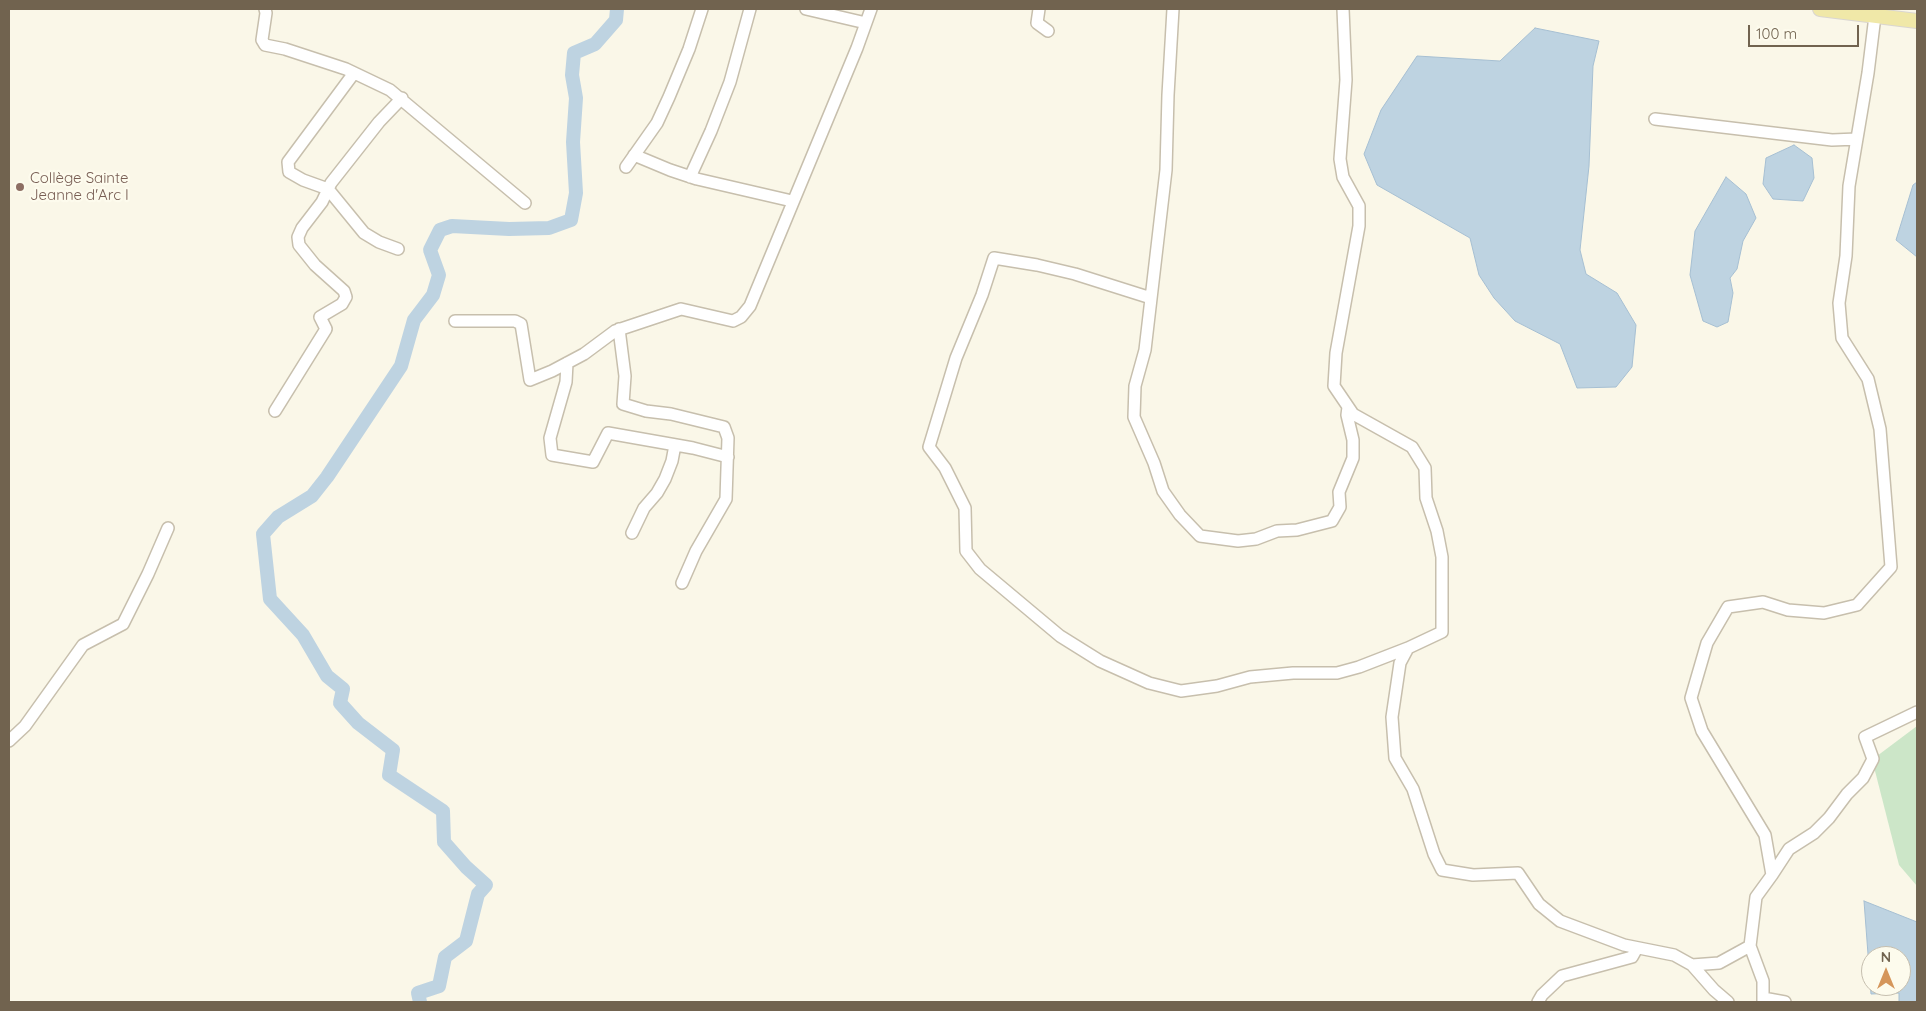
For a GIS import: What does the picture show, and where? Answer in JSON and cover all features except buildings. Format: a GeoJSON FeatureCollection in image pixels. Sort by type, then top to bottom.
{"type":"FeatureCollection","features":[{"type":"Feature","properties":{"kind":"main road"},"geometry":{"type":"LineString","coordinates":[[1820,9],[1917,21]]}},
{"type":"Feature","properties":{"kind":"street"},"geometry":{"type":"LineString","coordinates":[[265,9],[262,40],[265,45],[285,49],[354,73],[390,90],[402,98],[525,203]]}},
{"type":"Feature","properties":{"kind":"street"},"geometry":{"type":"LineString","coordinates":[[626,167],[657,123],[689,49],[702,9]]}},
{"type":"Feature","properties":{"kind":"street"},"geometry":{"type":"LineString","coordinates":[[690,177],[711,131],[730,82],[750,9]]}},
{"type":"Feature","properties":{"kind":"street"},"geometry":{"type":"LineString","coordinates":[[806,9],[866,23]]}},
{"type":"Feature","properties":{"kind":"street"},"geometry":{"type":"LineString","coordinates":[[455,321],[515,321],[521,324],[530,380],[584,354],[615,331],[681,309],[733,321],[741,317],[750,306],[871,9]]}},
{"type":"Feature","properties":{"kind":"street"},"geometry":{"type":"LineString","coordinates":[[1039,9],[1037,23],[1048,31]]}},
{"type":"Feature","properties":{"kind":"street"},"geometry":{"type":"LineString","coordinates":[[1172,9],[1166,170],[1145,350],[1135,386],[1134,416],[1154,463],[1163,491],[1200,536],[1238,541],[1256,539],[1277,531],[1297,530],[1332,520],[1340,507],[1339,492],[1353,458],[1353,440],[1347,415],[1348,407]]}},
{"type":"Feature","properties":{"kind":"street"},"geometry":{"type":"LineString","coordinates":[[1151,298],[1075,274],[994,258],[982,295],[956,358],[929,447],[945,468],[965,508],[966,551],[980,569],[1060,636],[1100,661],[1149,683],[1181,691],[1217,686],[1250,677],[1293,673],[1337,673],[1359,667],[1408,648],[1442,632],[1442,557],[1437,531],[1426,498],[1425,468],[1412,447],[1353,414],[1334,386],[1336,353],[1359,226],[1359,206],[1343,177],[1340,159],[1346,80],[1343,9]]}},
{"type":"Feature","properties":{"kind":"street"},"geometry":{"type":"LineString","coordinates":[[1772,875],[1765,835],[1702,731],[1691,698],[1707,643],[1728,607],[1763,602],[1788,610],[1824,612],[1857,605],[1891,567],[1880,429],[1868,379],[1842,338],[1839,303],[1846,256],[1849,186],[1875,16]]}},
{"type":"Feature","properties":{"kind":"street"},"geometry":{"type":"LineString","coordinates":[[354,73],[288,162],[289,172],[302,180],[328,190],[364,233],[378,242],[398,249]]}},
{"type":"Feature","properties":{"kind":"street"},"geometry":{"type":"LineString","coordinates":[[275,411],[326,329],[320,317],[342,304],[346,297],[344,291],[299,245],[298,237],[328,190],[379,122],[402,98]]}},
{"type":"Feature","properties":{"kind":"street"},"geometry":{"type":"LineString","coordinates":[[1655,119],[1832,140],[1857,140]]}},
{"type":"Feature","properties":{"kind":"street"},"geometry":{"type":"LineString","coordinates":[[634,155],[690,177],[792,201]]}},
{"type":"Feature","properties":{"kind":"street"},"geometry":{"type":"LineString","coordinates":[[619,330],[625,376],[623,404],[646,411],[671,414],[724,427],[728,438],[726,499],[696,552],[682,583]]}},
{"type":"Feature","properties":{"kind":"street"},"geometry":{"type":"LineString","coordinates":[[567,363],[566,382],[550,438],[552,455],[593,462],[608,433],[728,457]]}},
{"type":"Feature","properties":{"kind":"street"},"geometry":{"type":"LineString","coordinates":[[632,533],[644,508],[657,493],[672,461],[675,445]]}},
{"type":"Feature","properties":{"kind":"street"},"geometry":{"type":"LineString","coordinates":[[9,741],[25,726],[83,645],[123,624],[168,528]]}},
{"type":"Feature","properties":{"kind":"street"},"geometry":{"type":"LineString","coordinates":[[1408,648],[1400,663],[1395,690],[1392,717],[1395,758],[1412,789],[1434,854],[1442,870],[1473,875],[1518,873],[1539,904],[1560,921],[1624,945],[1674,955],[1692,965],[1714,990],[1728,1002]]}},
{"type":"Feature","properties":{"kind":"street"},"geometry":{"type":"LineString","coordinates":[[1785,1002],[1763,1000],[1763,981],[1750,946],[1756,897],[1789,849],[1814,834],[1847,794],[1863,778],[1873,759],[1865,737],[1917,712]]}},
{"type":"Feature","properties":{"kind":"street"},"geometry":{"type":"LineString","coordinates":[[1692,965],[1719,963],[1750,946]]}},
{"type":"Feature","properties":{"kind":"street"},"geometry":{"type":"LineString","coordinates":[[1538,1002],[1542,995],[1562,976],[1632,957],[1636,948]]}},
{"type":"Feature","properties":{"kind":"green space"},"geometry":{"type":"Polygon","coordinates":[[[1917,726],[1917,886],[1899,865],[1874,767],[1877,756],[1917,726]]]}},
{"type":"Feature","properties":{"kind":"water"},"geometry":{"type":"Polygon","coordinates":[[[1535,28],[1599,41],[1593,66],[1589,166],[1580,250],[1586,274],[1617,293],[1636,325],[1632,367],[1616,387],[1577,388],[1560,344],[1515,321],[1494,298],[1479,275],[1470,238],[1377,185],[1364,154],[1381,110],[1417,56],[1500,61],[1535,28]]]}},
{"type":"Feature","properties":{"kind":"water"},"geometry":{"type":"Polygon","coordinates":[[[1794,145],[1812,158],[1814,178],[1803,201],[1773,199],[1763,184],[1766,158],[1794,145]]]}},
{"type":"Feature","properties":{"kind":"water"},"geometry":{"type":"Polygon","coordinates":[[[1726,177],[1746,194],[1756,218],[1743,241],[1737,269],[1730,278],[1733,293],[1728,322],[1717,327],[1703,321],[1690,275],[1695,231],[1726,177]]]}},
{"type":"Feature","properties":{"kind":"water"},"geometry":{"type":"Polygon","coordinates":[[[1917,182],[1917,257],[1896,240],[1913,185],[1917,182]]]}},
{"type":"Feature","properties":{"kind":"water"},"geometry":{"type":"Polygon","coordinates":[[[1864,901],[1917,922],[1917,1002],[1899,1002],[1899,996],[1911,996],[1911,946],[1867,946],[1864,901]]]}},
{"type":"Feature","properties":{"kind":"waterway"},"geometry":{"type":"LineString","coordinates":[[420,1002],[418,993],[439,986],[445,957],[466,941],[478,894],[486,885],[466,867],[444,842],[443,811],[389,775],[393,750],[358,723],[340,703],[343,689],[327,676],[303,635],[270,599],[263,534],[278,517],[312,496],[327,477],[401,366],[414,320],[433,295],[439,275],[430,250],[440,230],[452,226],[509,229],[549,228],[571,220],[576,193],[573,142],[576,98],[572,75],[574,53],[595,44],[616,20],[617,9]]}},
{"type":"Feature","properties":{"kind":"place","name":"Collège Sainte Jeanne d'Arc I"},"geometry":{"type":"Point","coordinates":[20,187]}}]}
